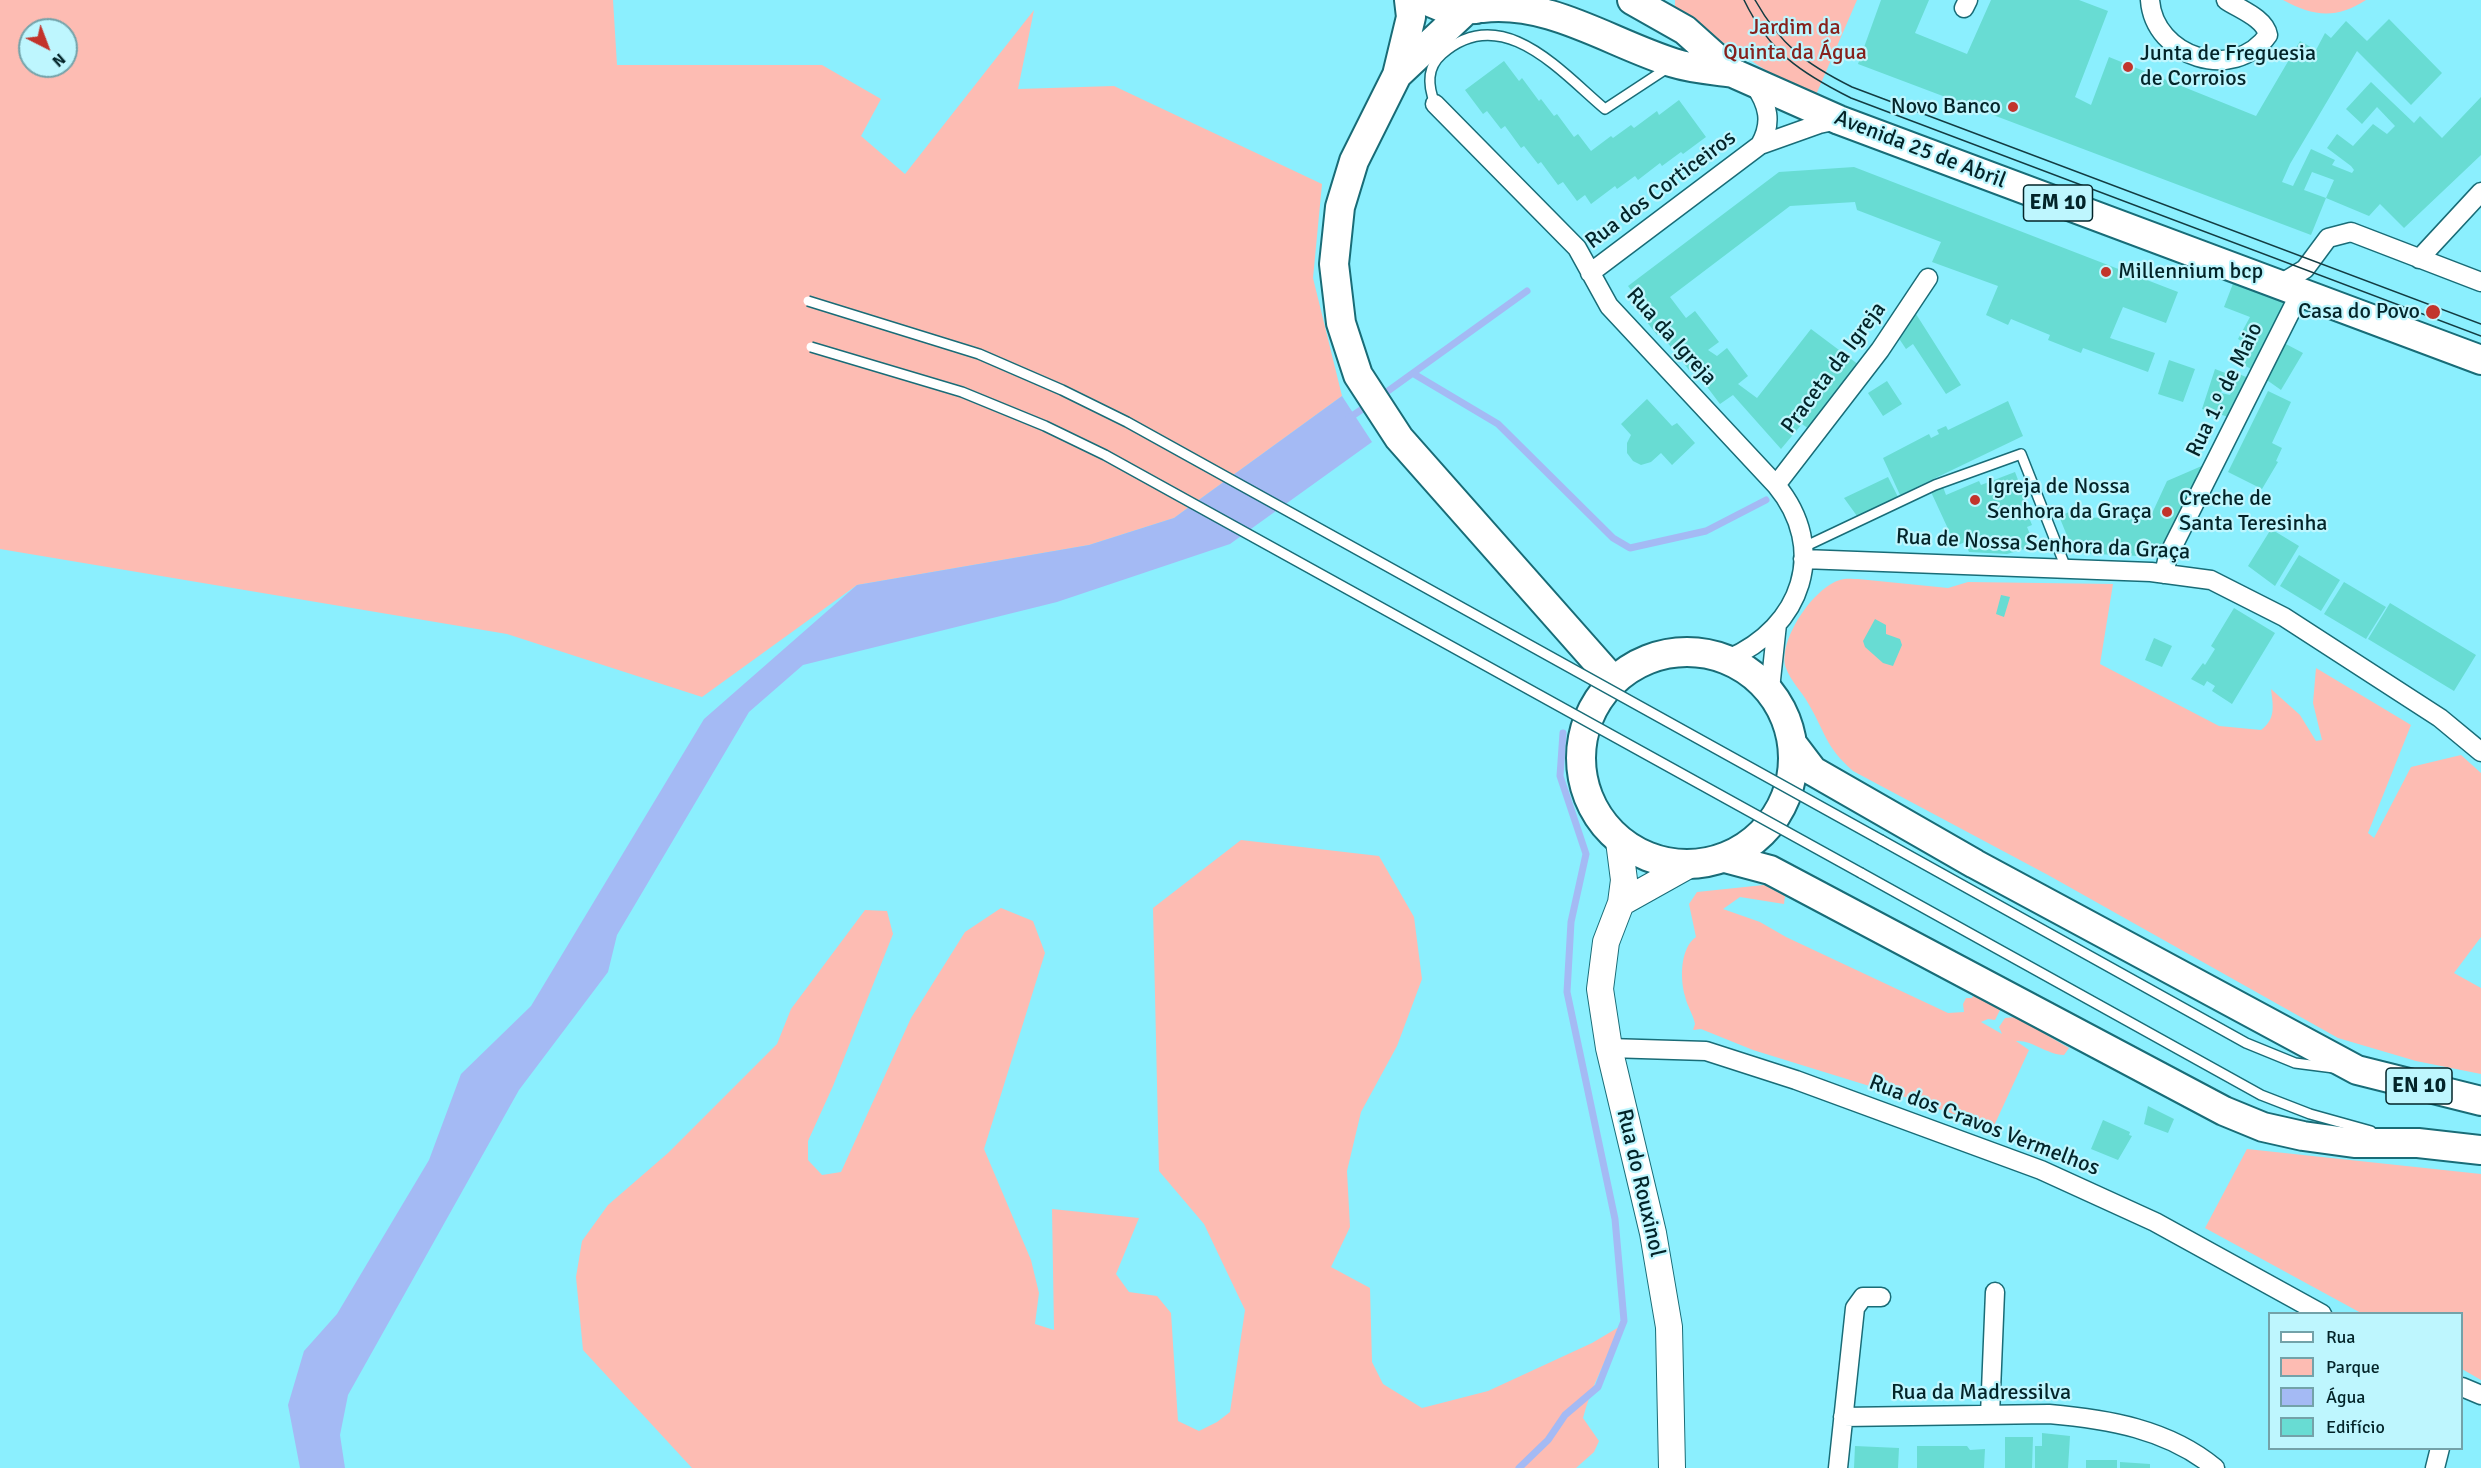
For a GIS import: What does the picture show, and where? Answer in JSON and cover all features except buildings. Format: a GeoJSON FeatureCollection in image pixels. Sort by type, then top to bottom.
{"type":"FeatureCollection","features":[{"type":"Feature","properties":{"kind":"main road"},"geometry":{"type":"LineString","coordinates":[[1409,0],[1411,17],[1397,75],[1354,161],[1344,190],[1336,237],[1336,301],[1359,377],[1399,438],[1613,680]]}},
{"type":"Feature","properties":{"kind":"main road","name":"Avenida 25 de Abril"},"geometry":{"type":"LineString","coordinates":[[1425,0],[1449,10],[1504,4],[1538,10],[1675,63],[1743,78],[1839,120],[2288,290],[2481,360]]}},
{"type":"Feature","properties":{"kind":"main road","name":"Avenida 25 de Abril"},"geometry":{"type":"LineString","coordinates":[[1632,0],[1685,30],[1743,78]]}},
{"type":"Feature","properties":{"kind":"main road"},"geometry":{"type":"LineString","coordinates":[[1397,75],[1481,6]]}},
{"type":"Feature","properties":{"kind":"main road"},"geometry":{"type":"LineString","coordinates":[[1621,903],[1689,865],[1725,858],[1755,841],[1779,814],[1792,781],[1794,746],[1786,716],[1770,689],[1751,671],[1728,659],[1699,651],[1668,653],[1639,663],[1613,680],[1592,709],[1581,744],[1582,780],[1596,814],[1619,841],[1652,860],[1689,865]]}},
{"type":"Feature","properties":{"kind":"main road"},"geometry":{"type":"LineString","coordinates":[[1794,746],[1813,771],[1944,847],[2357,1070]]}},
{"type":"Feature","properties":{"kind":"main road","name":"Rua do Rouxinol"},"geometry":{"type":"LineString","coordinates":[[1619,841],[1624,880],[1621,903],[1606,942],[1600,988],[1609,1048],[1653,1233],[1669,1327],[1671,1468]]}},
{"type":"Feature","properties":{"kind":"main road"},"geometry":{"type":"LineString","coordinates":[[1725,858],[1770,870],[2224,1111],[2263,1127],[2303,1136],[2354,1143],[2418,1143],[2481,1150]]}},
{"type":"Feature","properties":{"kind":"main road","name":"EN 10"},"geometry":{"type":"LineString","coordinates":[[2357,1070],[2481,1101]]}},
{"type":"Feature","properties":{"kind":"street"},"geometry":{"type":"LineString","coordinates":[[2150,0],[2153,15],[2169,40],[2190,56],[2215,61],[2227,60],[2255,49],[2268,35],[2261,22],[2226,0]]}},
{"type":"Feature","properties":{"kind":"street"},"geometry":{"type":"LineString","coordinates":[[1743,78],[1763,98],[1768,113],[1769,125],[1760,145]]}},
{"type":"Feature","properties":{"kind":"street","name":"Rua da Igreja"},"geometry":{"type":"LineString","coordinates":[[1435,104],[1577,249],[1609,306],[1776,485],[1798,518],[1803,553],[1798,588],[1777,624],[1749,650],[1728,659]]}},
{"type":"Feature","properties":{"kind":"street","name":"Rua dos Corticeiros"},"geometry":{"type":"LineString","coordinates":[[1590,273],[1760,145],[1809,127],[1839,120]]}},
{"type":"Feature","properties":{"kind":"street"},"geometry":{"type":"LineString","coordinates":[[2419,259],[2481,192]]}},
{"type":"Feature","properties":{"kind":"street"},"geometry":{"type":"LineString","coordinates":[[2288,290],[2328,238],[2351,232],[2481,282]]}},
{"type":"Feature","properties":{"kind":"street","name":"Praceta da Igreja"},"geometry":{"type":"LineString","coordinates":[[1776,485],[1880,350],[1928,278]]}},
{"type":"Feature","properties":{"kind":"street","name":"Rua 1.º de Maio"},"geometry":{"type":"LineString","coordinates":[[2164,574],[2168,556],[2288,290]]}},
{"type":"Feature","properties":{"kind":"street","name":"Rua de Nossa Senhora da Graça"},"geometry":{"type":"LineString","coordinates":[[1803,553],[2164,574],[2211,580],[2284,616],[2440,718],[2481,752]]}},
{"type":"Feature","properties":{"kind":"street","name":"Rua da Igreja"},"geometry":{"type":"LineString","coordinates":[[1770,689],[1777,624]]}},
{"type":"Feature","properties":{"kind":"street","name":"Rua dos Cravos Vermelhos"},"geometry":{"type":"LineString","coordinates":[[1609,1048],[1706,1051],[1796,1080],[2041,1170],[2155,1222],[2318,1312]]}},
{"type":"Feature","properties":{"kind":"street"},"geometry":{"type":"LineString","coordinates":[[1990,1415],[1995,1292]]}},
{"type":"Feature","properties":{"kind":"street"},"geometry":{"type":"LineString","coordinates":[[1838,1468],[1855,1308],[1863,1297],[1881,1297]]}},
{"type":"Feature","properties":{"kind":"street"},"geometry":{"type":"LineString","coordinates":[[2463,1387],[2481,1395]]}},
{"type":"Feature","properties":{"kind":"street","name":"Rua da Madressilva"},"geometry":{"type":"LineString","coordinates":[[1843,1417],[2049,1414],[2124,1424],[2176,1444],[2215,1468]]}},
{"type":"Feature","properties":{"kind":"street"},"geometry":{"type":"LineString","coordinates":[[2435,1468],[2440,1450]]}},
{"type":"Feature","properties":{"kind":"lane"},"geometry":{"type":"LineString","coordinates":[[1435,104],[1428,88],[1429,73],[1439,56],[1451,47],[1476,36],[1498,34],[1524,42],[1605,109],[1675,63]]}},
{"type":"Feature","properties":{"kind":"lane"},"geometry":{"type":"LineString","coordinates":[[808,300],[979,354],[1062,390],[1127,422],[2262,1050],[2295,1063],[2357,1070]]}},
{"type":"Feature","properties":{"kind":"lane"},"geometry":{"type":"LineString","coordinates":[[811,347],[962,392],[1045,426],[1105,455],[2261,1095],[2310,1114],[2418,1143]]}},
{"type":"Feature","properties":{"kind":"lane"},"geometry":{"type":"LineString","coordinates":[[1803,553],[1935,484],[2021,454],[2066,568]]}},
{"type":"Feature","properties":{"kind":"green space"},"geometry":{"type":"Polygon","coordinates":[[[0,0],[613,0],[617,65],[822,65],[881,99],[861,136],[905,174],[1034,10],[1018,89],[1114,86],[1322,184],[1313,278],[1342,396],[1174,518],[1089,545],[857,585],[702,697],[507,634],[0,549],[0,0]]]}},
{"type":"Feature","properties":{"kind":"green space","name":"Jardim da Quinta da Água"},"geometry":{"type":"Polygon","coordinates":[[[1675,0],[1857,0],[1815,97],[1773,75],[1675,11],[1675,0]]]}},
{"type":"Feature","properties":{"kind":"green space"},"geometry":{"type":"Polygon","coordinates":[[[2283,0],[2366,0],[2344,11],[2324,14],[2304,10],[2283,0]]]}},
{"type":"Feature","properties":{"kind":"green space"},"geometry":{"type":"Polygon","coordinates":[[[1858,579],[1948,588],[1968,582],[2113,584],[2100,664],[2219,726],[2261,730],[2271,717],[2273,707],[2271,689],[2300,715],[2316,741],[2322,740],[2313,703],[2316,668],[2411,725],[2368,833],[2374,838],[2411,767],[2461,755],[2481,773],[2481,937],[2454,973],[2481,988],[2481,1074],[2416,1061],[2338,1038],[2048,875],[1853,771],[1831,746],[1788,672],[1785,657],[1792,630],[1819,593],[1840,580],[1858,579]]]}},
{"type":"Feature","properties":{"kind":"green space"},"geometry":{"type":"Polygon","coordinates":[[[1241,840],[1379,856],[1414,917],[1422,979],[1397,1046],[1361,1112],[1347,1171],[1350,1227],[1331,1267],[1370,1288],[1372,1362],[1383,1384],[1422,1408],[1488,1391],[1592,1343],[1619,1327],[1590,1395],[1583,1418],[1599,1441],[1594,1452],[1576,1468],[692,1468],[583,1350],[576,1277],[582,1241],[608,1205],[668,1153],[777,1044],[791,1009],[865,910],[887,911],[893,934],[833,1086],[808,1141],[808,1160],[822,1175],[841,1172],[911,1018],[965,932],[1001,908],[1033,921],[1045,953],[984,1149],[1031,1260],[1039,1293],[1035,1324],[1054,1330],[1052,1209],[1139,1218],[1116,1274],[1129,1292],[1157,1296],[1171,1313],[1178,1421],[1199,1431],[1230,1412],[1245,1310],[1204,1224],[1159,1171],[1153,908],[1241,840]]]}},
{"type":"Feature","properties":{"kind":"green space"},"geometry":{"type":"Polygon","coordinates":[[[1764,885],[1785,896],[1784,904],[1740,897],[1723,909],[1760,922],[1786,937],[1948,1013],[1964,1012],[1963,1004],[1966,998],[1972,998],[1975,993],[1998,1006],[2000,1010],[1995,1020],[1988,1019],[1981,1022],[2002,1034],[1999,1027],[2005,1018],[2016,1017],[2069,1048],[2064,1055],[2016,1041],[2029,1050],[1993,1128],[1905,1097],[1753,1050],[1701,1029],[1693,1030],[1695,1024],[1683,989],[1682,973],[1687,948],[1696,937],[1689,904],[1697,892],[1764,885]]]}},
{"type":"Feature","properties":{"kind":"green space"},"geometry":{"type":"Polygon","coordinates":[[[2247,1149],[2481,1174],[2481,1380],[2463,1370],[2463,1312],[2359,1312],[2205,1228],[2247,1149]]]}},
{"type":"Feature","properties":{"kind":"water"},"geometry":{"type":"Polygon","coordinates":[[[1342,396],[1372,442],[1230,544],[1057,602],[803,665],[749,712],[617,935],[608,972],[519,1090],[348,1395],[340,1435],[345,1468],[300,1468],[288,1405],[304,1351],[337,1314],[429,1160],[461,1074],[531,1006],[704,719],[857,585],[1089,545],[1174,518],[1342,396]]]}},
{"type":"Feature","properties":{"kind":"waterway"},"geometry":{"type":"LineString","coordinates":[[1381,396],[1527,291]]}},
{"type":"Feature","properties":{"kind":"waterway"},"geometry":{"type":"LineString","coordinates":[[1414,374],[1498,424],[1613,538],[1630,548],[1706,531],[1766,500]]}},
{"type":"Feature","properties":{"kind":"waterway"},"geometry":{"type":"LineString","coordinates":[[1349,418],[1370,404]]}},
{"type":"Feature","properties":{"kind":"waterway"},"geometry":{"type":"LineString","coordinates":[[1519,1468],[1548,1440],[1565,1415],[1598,1387],[1624,1321],[1615,1219],[1567,992],[1571,922],[1586,854],[1560,776],[1563,733]]}},
{"type":"Feature","properties":{"kind":"tram line"},"geometry":{"type":"LineString","coordinates":[[1744,0],[1764,34],[1788,59],[1802,70],[1851,98],[2481,336]]}},
{"type":"Feature","properties":{"kind":"tram line"},"geometry":{"type":"LineString","coordinates":[[1755,0],[1775,30],[1796,52],[1821,70],[1852,87],[2481,324]]}},
{"type":"Feature","properties":{"kind":"place","name":"Junta de Freguesia de Corroios"},"geometry":{"type":"Point","coordinates":[2128,67]}},
{"type":"Feature","properties":{"kind":"place","name":"Novo Banco"},"geometry":{"type":"Point","coordinates":[2013,107]}},
{"type":"Feature","properties":{"kind":"place","name":"Millennium bcp"},"geometry":{"type":"Point","coordinates":[2106,272]}},
{"type":"Feature","properties":{"kind":"place","name":"Casa do Povo"},"geometry":{"type":"Point","coordinates":[2433,312]}},
{"type":"Feature","properties":{"kind":"place","name":"Igreja de Nossa Senhora da Graça"},"geometry":{"type":"Point","coordinates":[1975,500]}},
{"type":"Feature","properties":{"kind":"place","name":"Creche de Santa Teresinha"},"geometry":{"type":"Point","coordinates":[2167,512]}}]}
